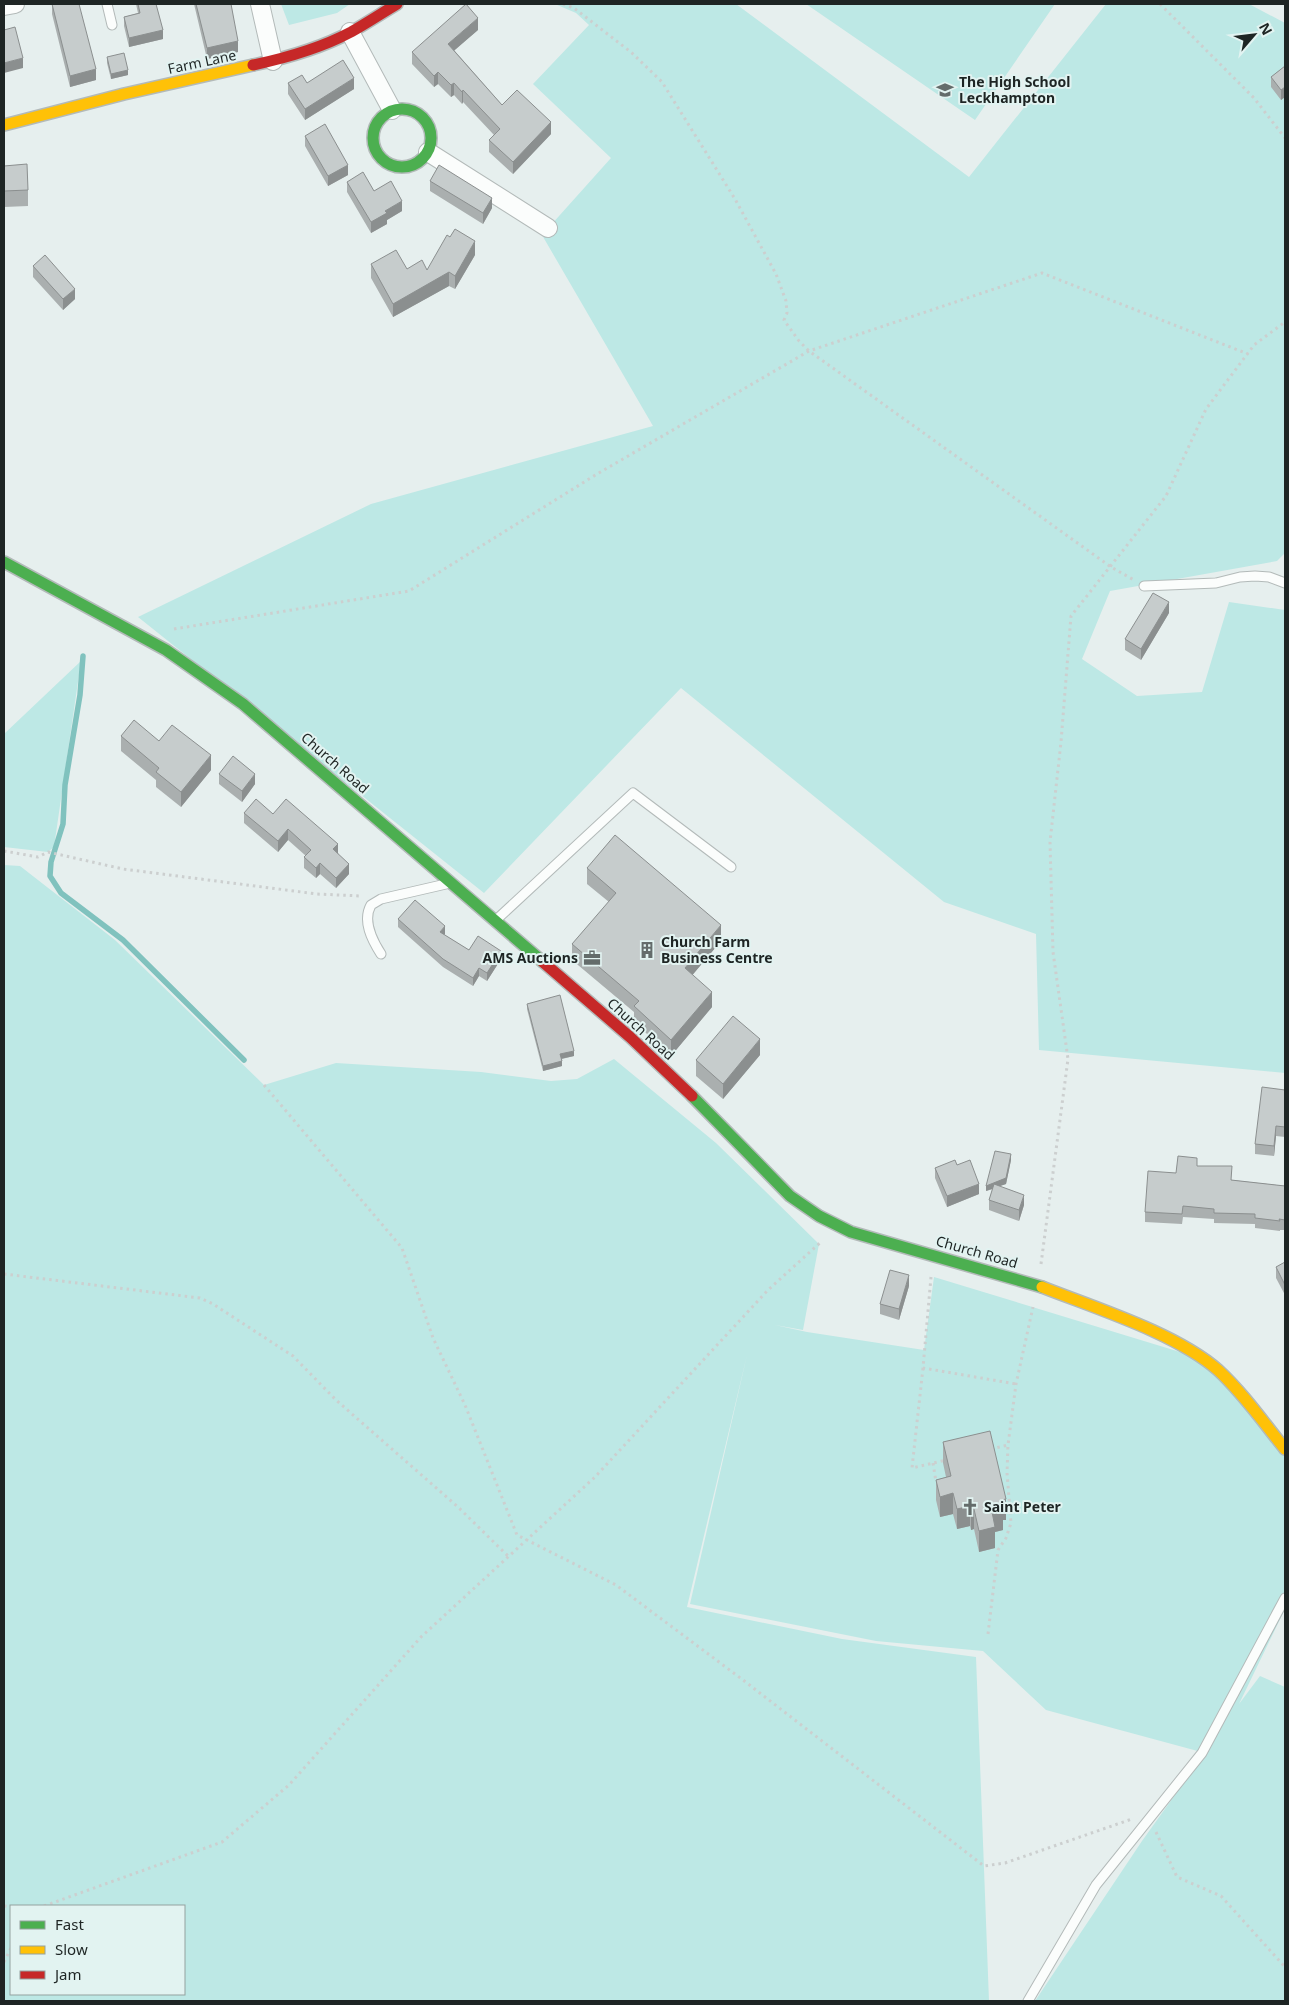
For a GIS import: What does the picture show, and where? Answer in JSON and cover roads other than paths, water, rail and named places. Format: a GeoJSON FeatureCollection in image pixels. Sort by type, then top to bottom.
{"type":"FeatureCollection","features":[{"type":"Feature","properties":{"kind":"street"},"geometry":{"type":"LineString","coordinates":[[4,6],[14,4]]}},
{"type":"Feature","properties":{"kind":"street"},"geometry":{"type":"LineString","coordinates":[[260,4],[273,61]]}},
{"type":"Feature","properties":{"kind":"street","name":"Farm Lane"},"geometry":{"type":"LineString","coordinates":[[4,125],[124,94],[273,61],[318,46],[350,32],[397,4]]}},
{"type":"Feature","properties":{"kind":"street"},"geometry":{"type":"LineString","coordinates":[[350,32],[392,110]]}},
{"type":"Feature","properties":{"kind":"street"},"geometry":{"type":"LineString","coordinates":[[407,109],[415,112],[426,122],[432,136],[428,152],[418,163],[403,168],[395,167],[381,159],[376,152],[373,135],[379,120],[392,110],[407,109]]}},
{"type":"Feature","properties":{"kind":"street"},"geometry":{"type":"LineString","coordinates":[[428,152],[548,228]]}},
{"type":"Feature","properties":{"kind":"street","name":"Church Road"},"geometry":{"type":"LineString","coordinates":[[4,562],[166,650],[243,704],[630,1037],[706,1109],[790,1196],[819,1216],[851,1232],[1038,1285],[1155,1332],[1203,1359],[1230,1382],[1285,1449]]}},
{"type":"Feature","properties":{"kind":"lane"},"geometry":{"type":"LineString","coordinates":[[107,4],[112,25]]}},
{"type":"Feature","properties":{"kind":"lane"},"geometry":{"type":"LineString","coordinates":[[1144,586],[1216,584],[1240,577],[1255,576],[1269,577],[1285,583]]}},
{"type":"Feature","properties":{"kind":"lane"},"geometry":{"type":"LineString","coordinates":[[496,920],[633,794],[730,867]]}},
{"type":"Feature","properties":{"kind":"lane"},"geometry":{"type":"LineString","coordinates":[[381,954],[372,939],[367,919],[370,906],[379,900],[451,883]]}},
{"type":"Feature","properties":{"kind":"lane"},"geometry":{"type":"LineString","coordinates":[[1028,2001],[1096,1885],[1202,1753],[1285,1598]]}},
{"type":"Feature","properties":{"kind":"waterway"},"geometry":{"type":"LineString","coordinates":[[83,656],[80,695],[65,785],[63,824],[51,862],[50,876],[61,893],[123,940],[244,1060]]}},
{"type":"Feature","properties":{"kind":"place","name":"The High School Leckhampton"},"geometry":{"type":"Point","coordinates":[945,90]}},
{"type":"Feature","properties":{"kind":"place","name":"Church Farm Business Centre"},"geometry":{"type":"Point","coordinates":[647,950]}},
{"type":"Feature","properties":{"kind":"place","name":"AMS Auctions"},"geometry":{"type":"Point","coordinates":[592,958]}},
{"type":"Feature","properties":{"kind":"place","name":"Saint Peter"},"geometry":{"type":"Point","coordinates":[970,1507]}}]}
